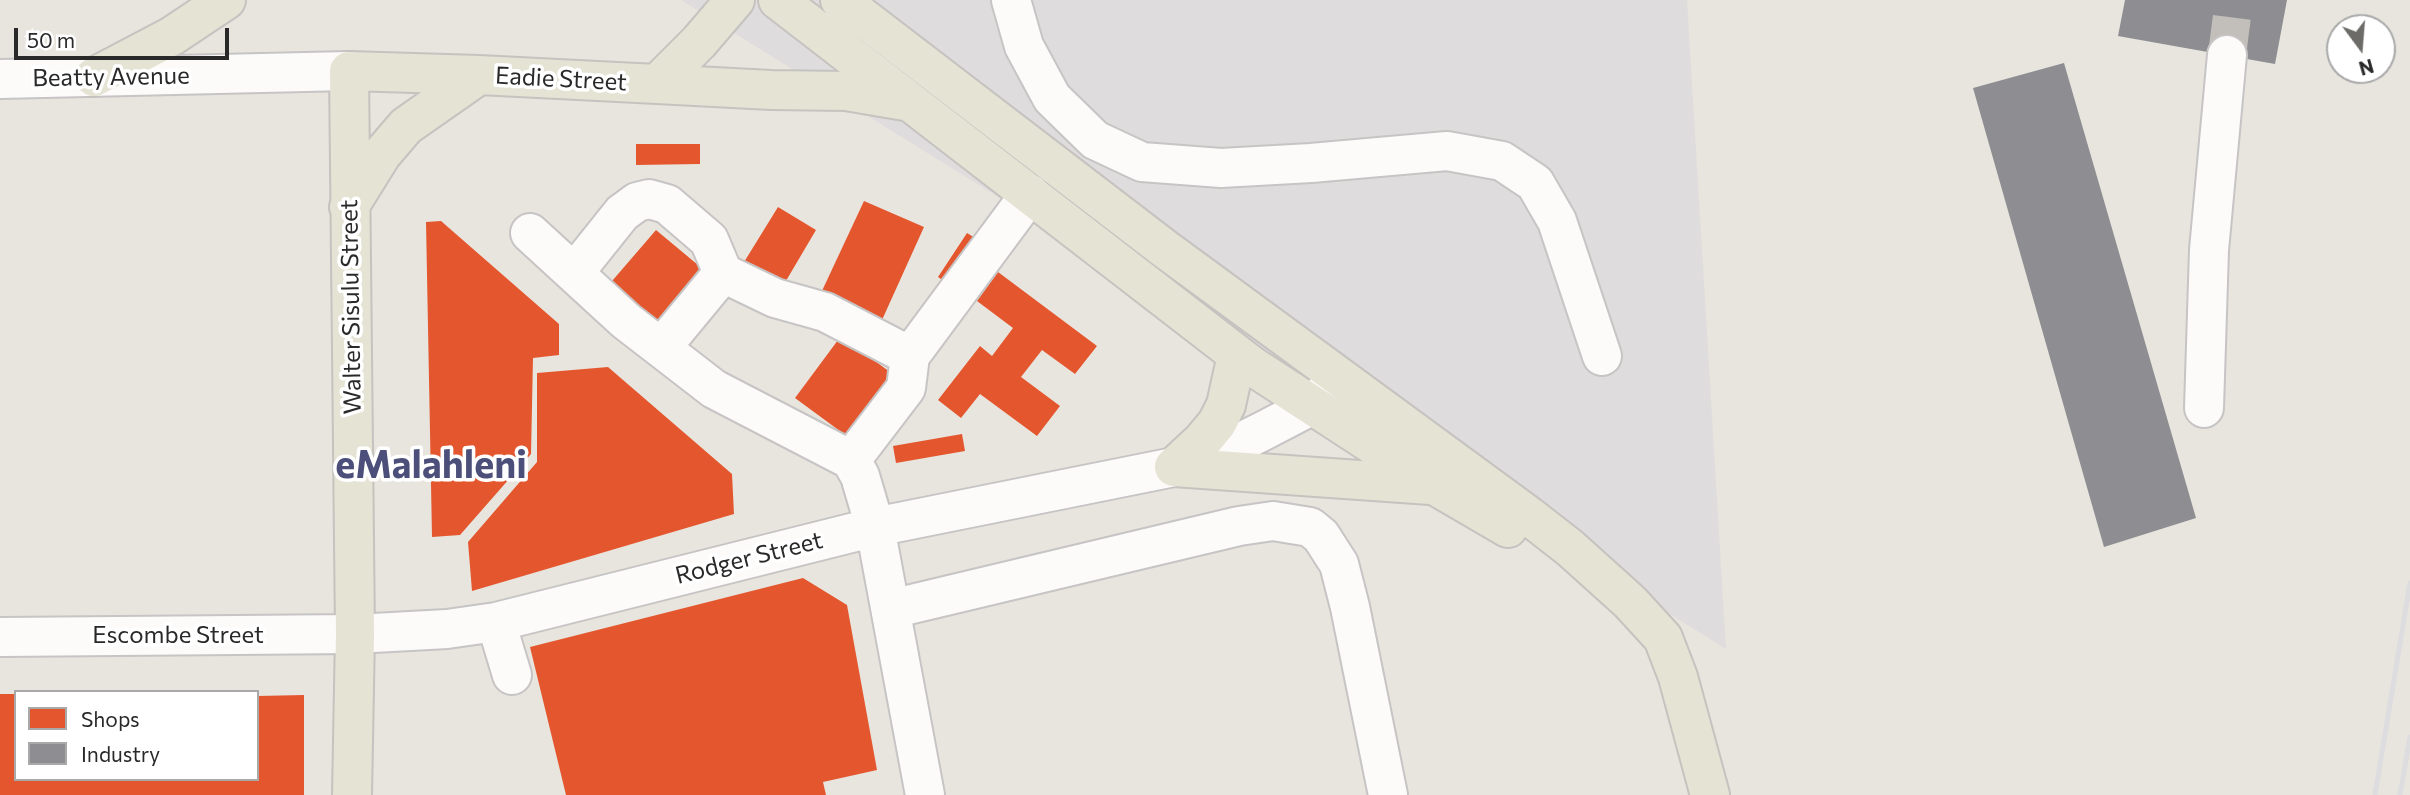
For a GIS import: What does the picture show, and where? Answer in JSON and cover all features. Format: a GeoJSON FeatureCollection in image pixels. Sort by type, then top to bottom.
{"type":"FeatureCollection","features":[{"type":"Feature","properties":{"kind":"main road"},"geometry":{"type":"LineString","coordinates":[[94,78],[172,36],[226,0]]}},
{"type":"Feature","properties":{"kind":"main road","name":"Eadie Street"},"geometry":{"type":"LineString","coordinates":[[349,71],[657,84],[699,42],[735,0]]}},
{"type":"Feature","properties":{"kind":"main road"},"geometry":{"type":"LineString","coordinates":[[778,0],[1237,355],[1436,486],[1561,558],[1585,564]]}},
{"type":"Feature","properties":{"kind":"main road"},"geometry":{"type":"LineString","coordinates":[[840,0],[1165,248],[1529,516],[1570,548],[1630,602],[1662,638],[1678,677],[1710,795]]}},
{"type":"Feature","properties":{"kind":"main road","name":"Walter Sisulu Street"},"geometry":{"type":"LineString","coordinates":[[349,71],[355,634],[352,795]]}},
{"type":"Feature","properties":{"kind":"main road"},"geometry":{"type":"LineString","coordinates":[[349,207],[382,154],[406,126],[479,75]]}},
{"type":"Feature","properties":{"kind":"main road"},"geometry":{"type":"LineString","coordinates":[[657,84],[846,91],[910,102]]}},
{"type":"Feature","properties":{"kind":"main road"},"geometry":{"type":"LineString","coordinates":[[1174,467],[1217,423],[1226,405],[1237,355]]}},
{"type":"Feature","properties":{"kind":"main road"},"geometry":{"type":"LineString","coordinates":[[1174,467],[1436,486]]}},
{"type":"Feature","properties":{"kind":"street"},"geometry":{"type":"LineString","coordinates":[[1011,0],[1024,46],[1052,98],[1095,140],[1142,162],[1221,168],[1447,151],[1502,161],[1535,183],[1557,221],[1602,355]]}},
{"type":"Feature","properties":{"kind":"street"},"geometry":{"type":"LineString","coordinates":[[2204,408],[2209,250],[2227,55]]}},
{"type":"Feature","properties":{"kind":"street","name":"Beatty Avenue"},"geometry":{"type":"LineString","coordinates":[[0,79],[349,71]]}},
{"type":"Feature","properties":{"kind":"street"},"geometry":{"type":"LineString","coordinates":[[851,460],[906,388],[910,356],[1030,194]]}},
{"type":"Feature","properties":{"kind":"street"},"geometry":{"type":"LineString","coordinates":[[574,273],[622,213],[637,202],[649,199],[667,204],[709,240],[723,273],[775,298],[825,312],[910,356]]}},
{"type":"Feature","properties":{"kind":"street"},"geometry":{"type":"LineString","coordinates":[[530,233],[626,321],[715,389],[851,460],[860,476],[875,527],[925,795]]}},
{"type":"Feature","properties":{"kind":"street"},"geometry":{"type":"LineString","coordinates":[[662,348],[723,273]]}},
{"type":"Feature","properties":{"kind":"street","name":"Rodger Street"},"geometry":{"type":"LineString","coordinates":[[355,634],[447,629],[496,622],[875,527],[1174,467],[1231,447],[1311,406],[1341,377]]}},
{"type":"Feature","properties":{"kind":"street"},"geometry":{"type":"LineString","coordinates":[[891,609],[1239,526],[1273,521],[1310,527],[1321,536],[1339,564],[1388,795]]}},
{"type":"Feature","properties":{"kind":"street"},"geometry":{"type":"LineString","coordinates":[[496,622],[512,675]]}},
{"type":"Feature","properties":{"kind":"street","name":"Escombe Street"},"geometry":{"type":"LineString","coordinates":[[0,637],[355,634]]}},
{"type":"Feature","properties":{"kind":"shaded area"},"geometry":{"type":"Polygon","coordinates":[[[681,0],[1687,0],[1726,649],[681,0]]]}},
{"type":"Feature","properties":{"kind":"building: Shops"},"geometry":{"type":"Polygon","coordinates":[[[636,144],[700,144],[700,164],[636,165],[636,144]]]}},
{"type":"Feature","properties":{"kind":"building: Shops"},"geometry":{"type":"Polygon","coordinates":[[[864,201],[924,227],[882,320],[821,293],[864,201]]]}},
{"type":"Feature","properties":{"kind":"building: Shops"},"geometry":{"type":"Polygon","coordinates":[[[778,207],[816,230],[780,291],[741,267],[778,207]]]}},
{"type":"Feature","properties":{"kind":"building: Shops"},"geometry":{"type":"Polygon","coordinates":[[[441,221],[559,324],[559,355],[533,358],[531,454],[460,535],[432,537],[426,222],[441,221]]]}},
{"type":"Feature","properties":{"kind":"building: Shops"},"geometry":{"type":"Polygon","coordinates":[[[656,230],[704,270],[647,335],[600,295],[656,230]]]}},
{"type":"Feature","properties":{"kind":"building: Shops"},"geometry":{"type":"Polygon","coordinates":[[[967,233],[980,241],[951,286],[938,277],[967,233]]]}},
{"type":"Feature","properties":{"kind":"building: Shops"},"geometry":{"type":"Polygon","coordinates":[[[998,272],[1097,346],[1075,374],[1042,350],[1021,377],[1060,406],[1037,436],[980,394],[961,418],[938,400],[980,346],[992,356],[1013,328],[977,301],[998,272]]]}},
{"type":"Feature","properties":{"kind":"building: Shops"},"geometry":{"type":"Polygon","coordinates":[[[841,336],[894,375],[848,437],[795,398],[841,336]]]}},
{"type":"Feature","properties":{"kind":"building: Shops"},"geometry":{"type":"Polygon","coordinates":[[[608,367],[732,474],[734,514],[472,591],[468,542],[537,462],[537,373],[608,367]]]}},
{"type":"Feature","properties":{"kind":"building: Shops"},"geometry":{"type":"Polygon","coordinates":[[[962,434],[965,451],[896,463],[893,446],[962,434]]]}},
{"type":"Feature","properties":{"kind":"building: Shops"},"geometry":{"type":"Polygon","coordinates":[[[803,578],[847,605],[877,770],[823,782],[826,795],[566,795],[530,647],[803,578]]]}},
{"type":"Feature","properties":{"kind":"building: Shops"},"geometry":{"type":"Polygon","coordinates":[[[0,694],[14,694],[14,781],[259,781],[259,696],[304,695],[304,795],[0,795],[0,694]]]}},
{"type":"Feature","properties":{"kind":"building: Industry"},"geometry":{"type":"Polygon","coordinates":[[[2125,0],[2287,0],[2275,64],[2118,36],[2125,0]]]}},
{"type":"Feature","properties":{"kind":"building: Industry"},"geometry":{"type":"Polygon","coordinates":[[[2064,63],[2196,518],[2104,547],[1973,88],[2064,63]]]}},
{"type":"Feature","properties":{"kind":"tunnel"},"geometry":{"type":"LineString","coordinates":[[2227,55],[2234,0]]}},
{"type":"Feature","properties":{"kind":"railway"},"geometry":{"type":"LineString","coordinates":[[2375,795],[2410,583]]}},
{"type":"Feature","properties":{"kind":"railway"},"geometry":{"type":"LineString","coordinates":[[2400,795],[2410,737]]}},
{"type":"Feature","properties":{"kind":"district","name":"eMalahleni"},"geometry":{"type":"Point","coordinates":[431,465]}}]}
